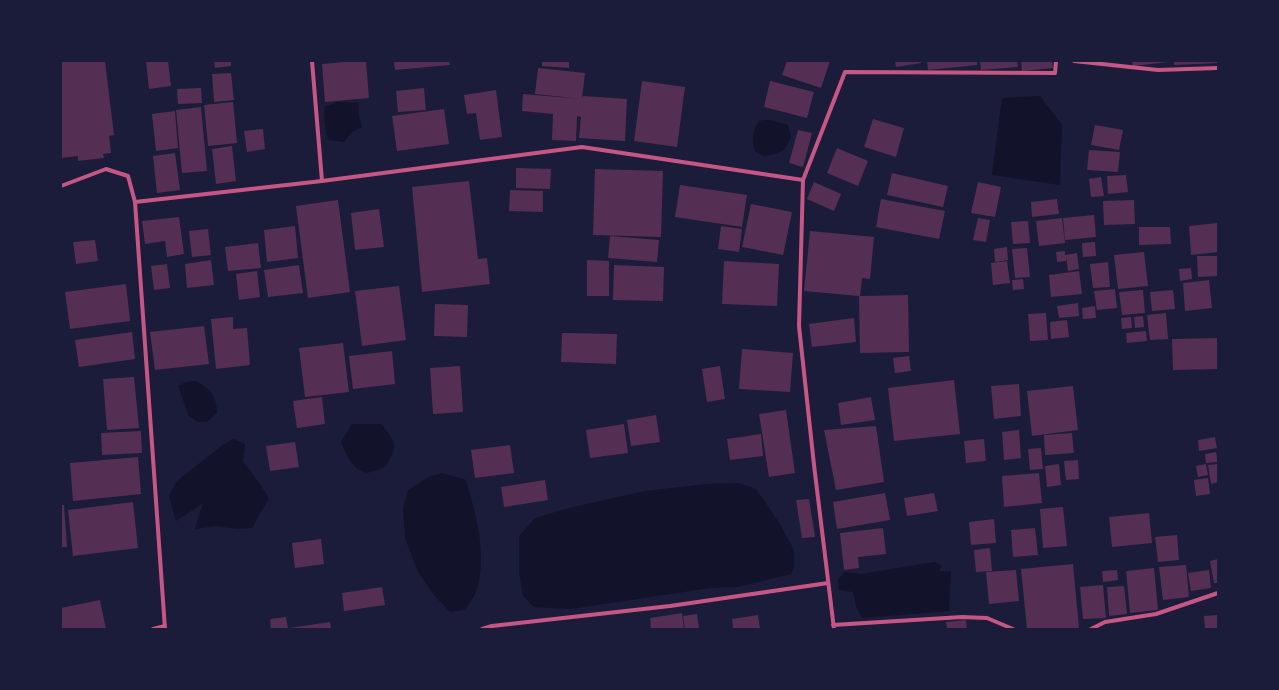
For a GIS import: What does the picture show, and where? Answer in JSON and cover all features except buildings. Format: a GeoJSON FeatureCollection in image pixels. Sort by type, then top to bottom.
{"type":"FeatureCollection","features":[{"type":"Feature","properties":{"kind":"street"},"geometry":{"type":"LineString","coordinates":[[312,61],[322,181]]}},
{"type":"Feature","properties":{"kind":"street"},"geometry":{"type":"LineString","coordinates":[[1013,629],[987,618],[962,616],[834,627],[799,326],[803,180],[845,72],[1055,73],[1056,61]]}},
{"type":"Feature","properties":{"kind":"street"},"geometry":{"type":"LineString","coordinates":[[1074,61],[1158,70],[1218,68]]}},
{"type":"Feature","properties":{"kind":"street"},"geometry":{"type":"LineString","coordinates":[[135,202],[322,181],[582,147],[803,180]]}},
{"type":"Feature","properties":{"kind":"street"},"geometry":{"type":"LineString","coordinates":[[61,186],[106,169],[128,176],[135,202],[165,627],[153,629]]}},
{"type":"Feature","properties":{"kind":"street"},"geometry":{"type":"LineString","coordinates":[[482,629],[492,626],[670,606],[828,583]]}},
{"type":"Feature","properties":{"kind":"street"},"geometry":{"type":"LineString","coordinates":[[1091,629],[1105,622],[1156,614],[1218,593]]}},
{"type":"Feature","properties":{"kind":"shaded area"},"geometry":{"type":"Polygon","coordinates":[[[1040,96],[1062,125],[1060,185],[992,175],[1002,98],[1040,96]]]}},
{"type":"Feature","properties":{"kind":"shaded area"},"geometry":{"type":"Polygon","coordinates":[[[338,102],[358,103],[359,117],[362,127],[352,132],[344,142],[328,140],[325,125],[324,107],[338,102]]]}},
{"type":"Feature","properties":{"kind":"shaded area"},"geometry":{"type":"Polygon","coordinates":[[[765,120],[788,125],[791,137],[784,150],[763,156],[755,151],[753,136],[759,121],[765,120]]]}},
{"type":"Feature","properties":{"kind":"shaded area"},"geometry":{"type":"Polygon","coordinates":[[[196,381],[209,390],[214,397],[217,413],[207,422],[198,422],[189,416],[178,386],[186,382],[196,381]]]}},
{"type":"Feature","properties":{"kind":"shaded area"},"geometry":{"type":"Polygon","coordinates":[[[352,424],[381,424],[386,430],[393,440],[394,448],[386,466],[373,472],[365,472],[360,471],[352,463],[341,442],[352,424]]]}},
{"type":"Feature","properties":{"kind":"shaded area"},"geometry":{"type":"Polygon","coordinates":[[[233,439],[245,444],[243,462],[269,498],[252,528],[237,529],[216,526],[195,529],[203,503],[176,521],[169,496],[177,481],[220,447],[233,439]]]}},
{"type":"Feature","properties":{"kind":"shaded area"},"geometry":{"type":"Polygon","coordinates":[[[442,473],[466,480],[477,522],[481,552],[479,580],[475,594],[465,610],[450,612],[434,595],[418,572],[405,538],[403,508],[408,490],[429,477],[442,473]]]}},
{"type":"Feature","properties":{"kind":"shaded area"},"geometry":{"type":"Polygon","coordinates":[[[738,483],[756,489],[778,521],[794,550],[794,566],[791,574],[738,587],[710,588],[571,609],[534,607],[523,596],[519,572],[519,536],[535,518],[573,507],[645,491],[707,484],[738,483]]]}},
{"type":"Feature","properties":{"kind":"shaded area"},"geometry":{"type":"Polygon","coordinates":[[[935,562],[942,566],[939,571],[951,571],[949,611],[862,618],[856,606],[853,592],[839,590],[838,579],[845,572],[861,574],[935,562]]]}}]}
